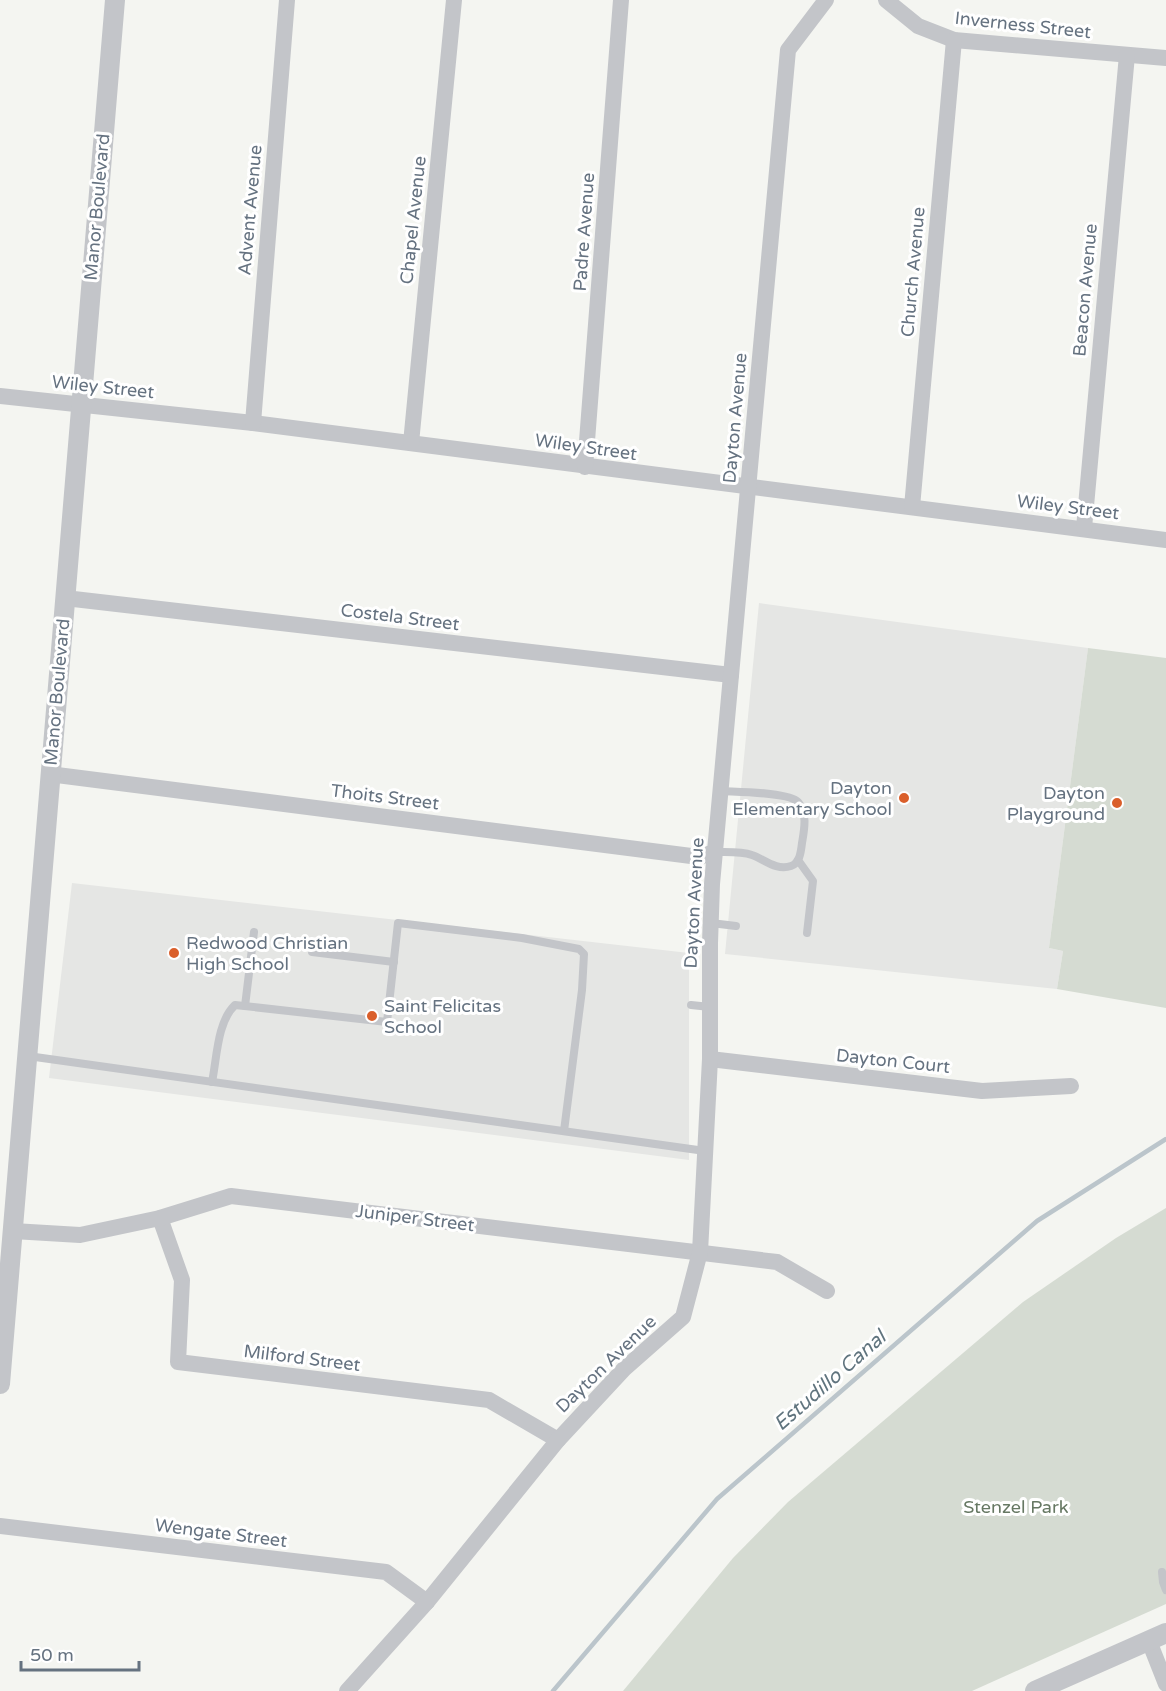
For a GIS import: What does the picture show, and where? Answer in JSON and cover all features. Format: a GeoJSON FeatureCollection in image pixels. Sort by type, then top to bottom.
{"type":"FeatureCollection","features":[{"type":"Feature","properties":{"kind":"street","name":"Manor Boulevard"},"geometry":{"type":"LineString","coordinates":[[0,1384],[7,1230],[27,1056],[115,0]]}},
{"type":"Feature","properties":{"kind":"street","name":"Advent Avenue"},"geometry":{"type":"LineString","coordinates":[[253,423],[287,0]]}},
{"type":"Feature","properties":{"kind":"street","name":"Chapel Avenue"},"geometry":{"type":"LineString","coordinates":[[411,443],[454,0]]}},
{"type":"Feature","properties":{"kind":"street","name":"Padre Avenue"},"geometry":{"type":"LineString","coordinates":[[585,467],[621,0]]}},
{"type":"Feature","properties":{"kind":"street","name":"Dayton Avenue"},"geometry":{"type":"LineString","coordinates":[[346,1691],[427,1602],[558,1440],[624,1369],[683,1317],[700,1252],[710,1059],[711,923],[715,852],[788,50],[826,0]]}},
{"type":"Feature","properties":{"kind":"street","name":"Inverness Street"},"geometry":{"type":"LineString","coordinates":[[886,0],[918,26],[954,40],[1166,58]]}},
{"type":"Feature","properties":{"kind":"street","name":"Church Avenue"},"geometry":{"type":"LineString","coordinates":[[912,507],[954,40]]}},
{"type":"Feature","properties":{"kind":"street","name":"Beacon Avenue"},"geometry":{"type":"LineString","coordinates":[[1084,528],[1127,55]]}},
{"type":"Feature","properties":{"kind":"street","name":"Wiley Street"},"geometry":{"type":"LineString","coordinates":[[0,396],[253,423],[1166,540]]}},
{"type":"Feature","properties":{"kind":"street","name":"Costela Street"},"geometry":{"type":"LineString","coordinates":[[65,598],[731,675]]}},
{"type":"Feature","properties":{"kind":"street","name":"Thoits Street"},"geometry":{"type":"LineString","coordinates":[[49,774],[699,857],[715,852]]}},
{"type":"Feature","properties":{"kind":"street","name":"Dayton Court"},"geometry":{"type":"LineString","coordinates":[[710,1059],[982,1090],[1071,1086]]}},
{"type":"Feature","properties":{"kind":"street","name":"Juniper Street"},"geometry":{"type":"LineString","coordinates":[[7,1230],[80,1235],[160,1218],[231,1196],[777,1262],[827,1291]]}},
{"type":"Feature","properties":{"kind":"street","name":"Milford Street"},"geometry":{"type":"LineString","coordinates":[[160,1218],[182,1280],[178,1362],[489,1400],[558,1440]]}},
{"type":"Feature","properties":{"kind":"street","name":"Wengate Street"},"geometry":{"type":"LineString","coordinates":[[0,1526],[386,1572],[427,1602]]}},
{"type":"Feature","properties":{"kind":"street"},"geometry":{"type":"LineString","coordinates":[[1035,1691],[1157,1637],[1166,1684]]}},
{"type":"Feature","properties":{"kind":"lane"},"geometry":{"type":"LineString","coordinates":[[715,852],[752,855],[770,864],[794,866],[798,860],[805,823],[798,802],[787,796],[721,791]]}},
{"type":"Feature","properties":{"kind":"lane"},"geometry":{"type":"LineString","coordinates":[[798,860],[813,881],[807,933]]}},
{"type":"Feature","properties":{"kind":"lane"},"geometry":{"type":"LineString","coordinates":[[212,1082],[222,1023],[228,1011],[235,1005],[387,1022],[398,923],[522,938],[579,949],[584,954],[582,990],[564,1131]]}},
{"type":"Feature","properties":{"kind":"lane"},"geometry":{"type":"LineString","coordinates":[[711,923],[736,926]]}},
{"type":"Feature","properties":{"kind":"lane"},"geometry":{"type":"LineString","coordinates":[[245,1006],[254,932]]}},
{"type":"Feature","properties":{"kind":"lane"},"geometry":{"type":"LineString","coordinates":[[312,952],[394,962]]}},
{"type":"Feature","properties":{"kind":"lane"},"geometry":{"type":"LineString","coordinates":[[691,1005],[710,1007]]}},
{"type":"Feature","properties":{"kind":"lane"},"geometry":{"type":"LineString","coordinates":[[27,1056],[705,1150]]}},
{"type":"Feature","properties":{"kind":"lane"},"geometry":{"type":"LineString","coordinates":[[1162,1572],[1166,1590]]}},
{"type":"Feature","properties":{"kind":"shaded area","name":"Dayton Elementary School"},"geometry":{"type":"Polygon","coordinates":[[[759,603],[1088,648],[1049,948],[1063,951],[1057,989],[725,954],[759,603]]]}},
{"type":"Feature","properties":{"kind":"shaded area","name":"Saint Felicitas School"},"geometry":{"type":"Polygon","coordinates":[[[72,883],[689,953],[689,1160],[49,1078],[72,883]]]}},
{"type":"Feature","properties":{"kind":"green space","name":"Dayton Playground"},"geometry":{"type":"Polygon","coordinates":[[[1088,648],[1166,658],[1166,1008],[1057,989],[1063,951],[1049,948],[1088,648]]]}},
{"type":"Feature","properties":{"kind":"green space","name":"Stenzel Park"},"geometry":{"type":"Polygon","coordinates":[[[1166,1208],[1166,1604],[972,1691],[623,1691],[733,1558],[788,1502],[1023,1302],[1116,1238],[1166,1208]]]}},
{"type":"Feature","properties":{"kind":"waterway","name":"Estudillo Canal"},"geometry":{"type":"LineString","coordinates":[[553,1691],[717,1499],[1037,1221],[1166,1139]]}},
{"type":"Feature","properties":{"kind":"place","name":"Dayton Elementary School"},"geometry":{"type":"Point","coordinates":[904,798]}},
{"type":"Feature","properties":{"kind":"place","name":"Dayton Playground"},"geometry":{"type":"Point","coordinates":[1117,803]}},
{"type":"Feature","properties":{"kind":"place","name":"Redwood Christian High School"},"geometry":{"type":"Point","coordinates":[174,953]}},
{"type":"Feature","properties":{"kind":"place","name":"Saint Felicitas School"},"geometry":{"type":"Point","coordinates":[372,1016]}}]}
